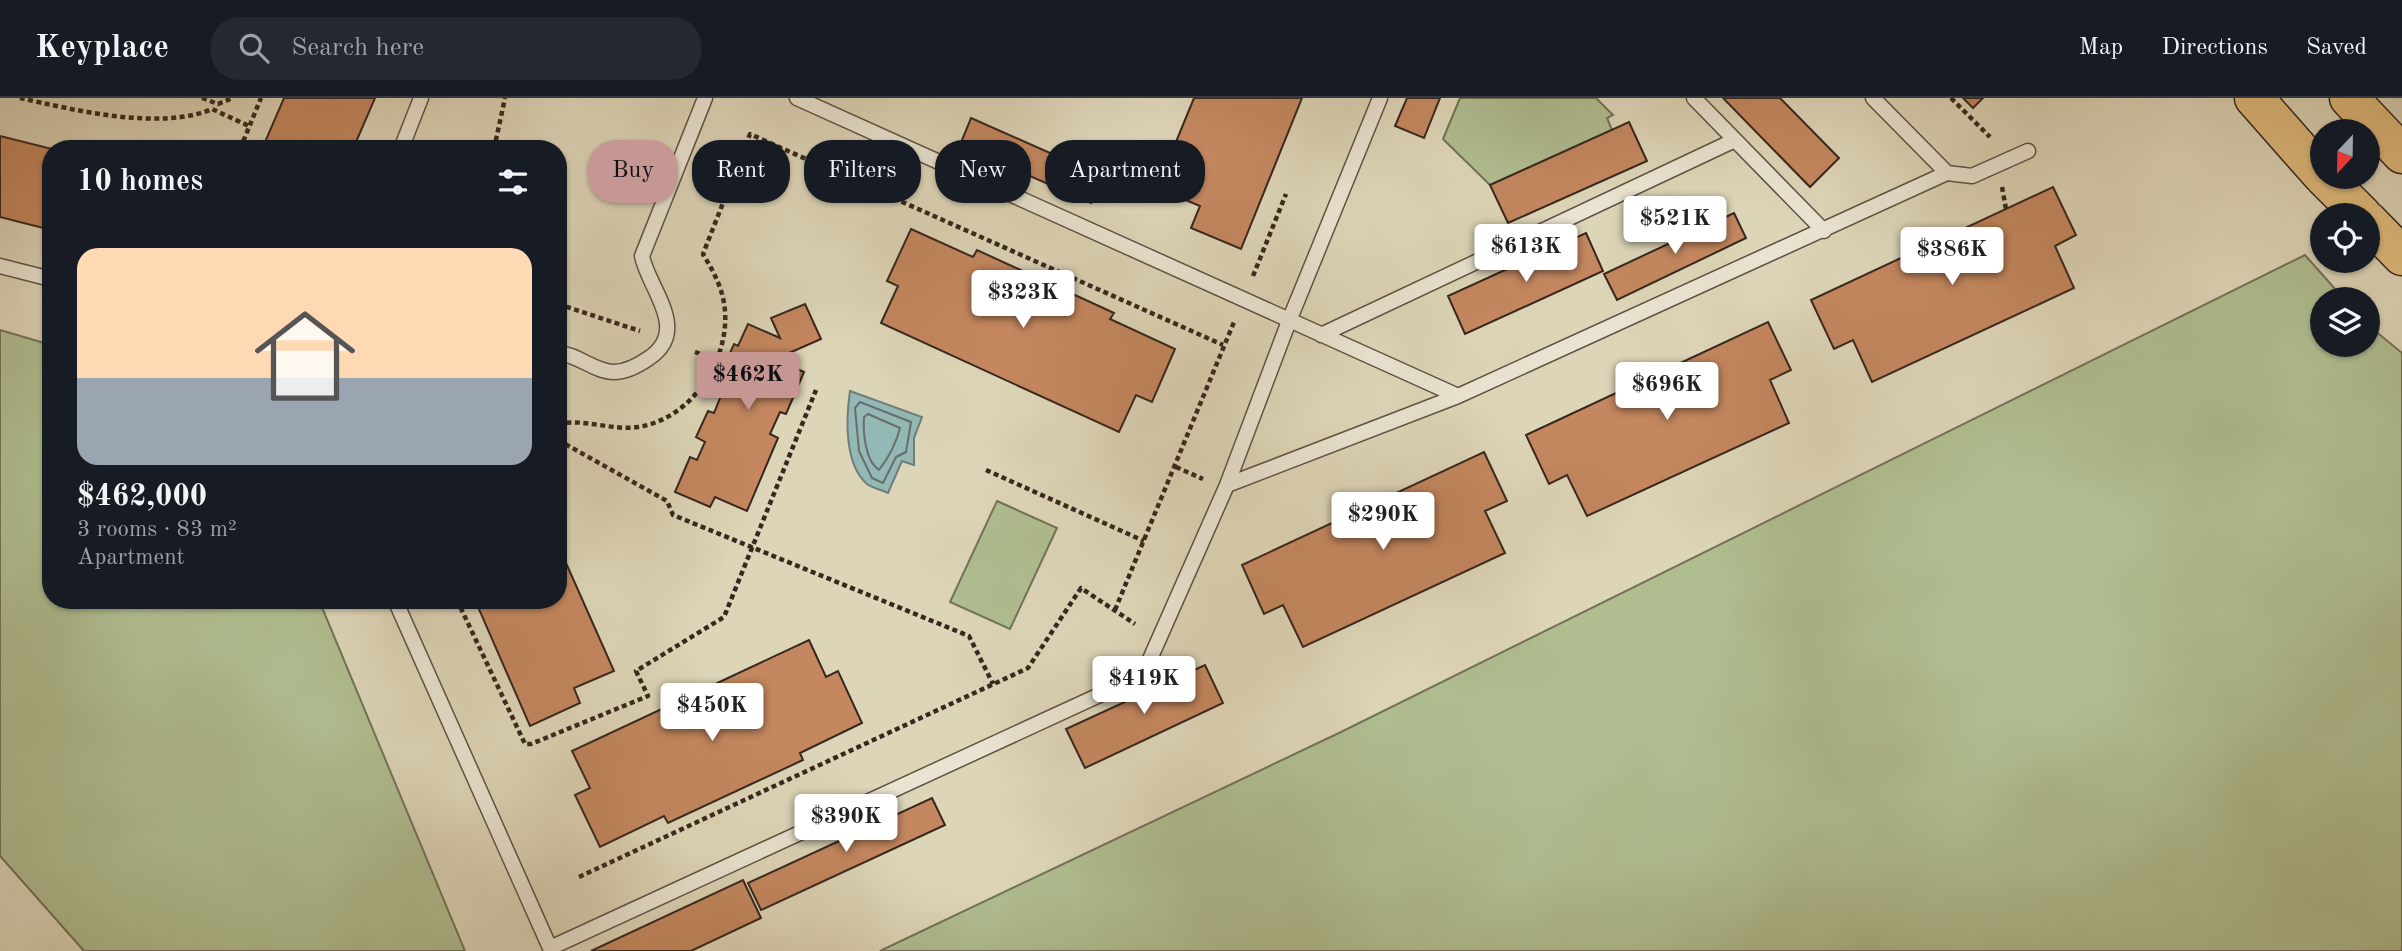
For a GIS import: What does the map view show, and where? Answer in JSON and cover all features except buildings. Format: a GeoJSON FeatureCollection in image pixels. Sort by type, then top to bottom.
{"type":"FeatureCollection","features":[{"type":"Feature","properties":{"kind":"highway"},"geometry":{"type":"LineString","coordinates":[[2254,98],[2310,161]]}},
{"type":"Feature","properties":{"kind":"highway"},"geometry":{"type":"LineString","coordinates":[[2349,98],[2402,154]]}},
{"type":"Feature","properties":{"kind":"highway"},"geometry":{"type":"LineString","coordinates":[[2336,189],[2350,203]]}},
{"type":"Feature","properties":{"kind":"highway"},"geometry":{"type":"LineString","coordinates":[[2380,233],[2402,256]]}},
{"type":"Feature","properties":{"kind":"lane"},"geometry":{"type":"LineString","coordinates":[[405,140],[421,98]]}},
{"type":"Feature","properties":{"kind":"lane"},"geometry":{"type":"LineString","coordinates":[[567,356],[614,372],[636,367],[656,353],[666,331],[666,310],[645,274],[642,256],[705,98]]}},
{"type":"Feature","properties":{"kind":"lane"},"geometry":{"type":"LineString","coordinates":[[797,98],[1458,396]]}},
{"type":"Feature","properties":{"kind":"lane"},"geometry":{"type":"LineString","coordinates":[[399,609],[550,948],[1143,675],[1227,485],[1289,321],[1380,98]]}},
{"type":"Feature","properties":{"kind":"lane"},"geometry":{"type":"LineString","coordinates":[[1694,98],[1824,231]]}},
{"type":"Feature","properties":{"kind":"lane"},"geometry":{"type":"LineString","coordinates":[[1873,98],[1947,173]]}},
{"type":"Feature","properties":{"kind":"lane"},"geometry":{"type":"LineString","coordinates":[[1321,335],[1735,140]]}},
{"type":"Feature","properties":{"kind":"lane"},"geometry":{"type":"LineString","coordinates":[[1227,485],[1458,396],[1947,173],[1972,176],[2028,151]]}},
{"type":"Feature","properties":{"kind":"lane"},"geometry":{"type":"LineString","coordinates":[[0,266],[42,277]]}},
{"type":"Feature","properties":{"kind":"path"},"geometry":{"type":"LineString","coordinates":[[20,98],[151,119],[195,116],[212,109],[249,126]]}},
{"type":"Feature","properties":{"kind":"path"},"geometry":{"type":"LineString","coordinates":[[202,98],[210,102],[226,103],[233,98]]}},
{"type":"Feature","properties":{"kind":"path"},"geometry":{"type":"LineString","coordinates":[[244,140],[261,98]]}},
{"type":"Feature","properties":{"kind":"path"},"geometry":{"type":"LineString","coordinates":[[496,140],[505,98]]}},
{"type":"Feature","properties":{"kind":"path"},"geometry":{"type":"LineString","coordinates":[[1951,98],[1990,137]]}},
{"type":"Feature","properties":{"kind":"path"},"geometry":{"type":"LineString","coordinates":[[210,102],[212,109]]}},
{"type":"Feature","properties":{"kind":"path"},"geometry":{"type":"LineString","coordinates":[[567,422],[603,427],[639,427],[675,412],[700,388],[719,361],[723,343],[724,304],[717,279],[703,254],[750,134],[1223,345]]}},
{"type":"Feature","properties":{"kind":"path"},"geometry":{"type":"LineString","coordinates":[[2001,186],[2006,209]]}},
{"type":"Feature","properties":{"kind":"path"},"geometry":{"type":"LineString","coordinates":[[1253,276],[1286,194]]}},
{"type":"Feature","properties":{"kind":"path"},"geometry":{"type":"LineString","coordinates":[[567,307],[640,331]]}},
{"type":"Feature","properties":{"kind":"path"},"geometry":{"type":"LineString","coordinates":[[1115,610],[1236,318]]}},
{"type":"Feature","properties":{"kind":"path"},"geometry":{"type":"LineString","coordinates":[[695,352],[725,363]]}},
{"type":"Feature","properties":{"kind":"path"},"geometry":{"type":"LineString","coordinates":[[461,609],[520,739],[531,744],[648,696],[636,671],[724,617],[816,390]]}},
{"type":"Feature","properties":{"kind":"path"},"geometry":{"type":"LineString","coordinates":[[567,445],[667,501],[673,515],[969,636],[993,684]]}},
{"type":"Feature","properties":{"kind":"path"},"geometry":{"type":"LineString","coordinates":[[1176,467],[1203,479]]}},
{"type":"Feature","properties":{"kind":"path"},"geometry":{"type":"LineString","coordinates":[[986,470],[1144,541]]}},
{"type":"Feature","properties":{"kind":"path"},"geometry":{"type":"LineString","coordinates":[[579,877],[1028,668],[1081,588],[1135,624]]}},
{"type":"Feature","properties":{"kind":"green space"},"geometry":{"type":"Polygon","coordinates":[[[1460,98],[1596,98],[1613,115],[1607,118],[1612,130],[1490,185],[1443,139],[1460,98]]]}},
{"type":"Feature","properties":{"kind":"green space"},"geometry":{"type":"Polygon","coordinates":[[[2305,255],[2310,261],[2310,273],[2321,273],[2333,287],[2310,287],[2310,357],[2380,357],[2380,335],[2402,353],[2402,951],[880,951],[1341,732],[2305,255]]]}},
{"type":"Feature","properties":{"kind":"green space"},"geometry":{"type":"Polygon","coordinates":[[[0,330],[42,342],[42,609],[323,609],[465,951],[84,951],[0,856],[0,330]]]}},
{"type":"Feature","properties":{"kind":"green space"},"geometry":{"type":"Polygon","coordinates":[[[997,501],[1057,528],[1010,629],[950,602],[997,501]]]}},
{"type":"Feature","properties":{"kind":"water"},"geometry":{"type":"Polygon","coordinates":[[[850,391],[922,417],[914,438],[914,465],[902,461],[888,493],[867,484],[854,465],[848,440],[850,391]]]}}]}
